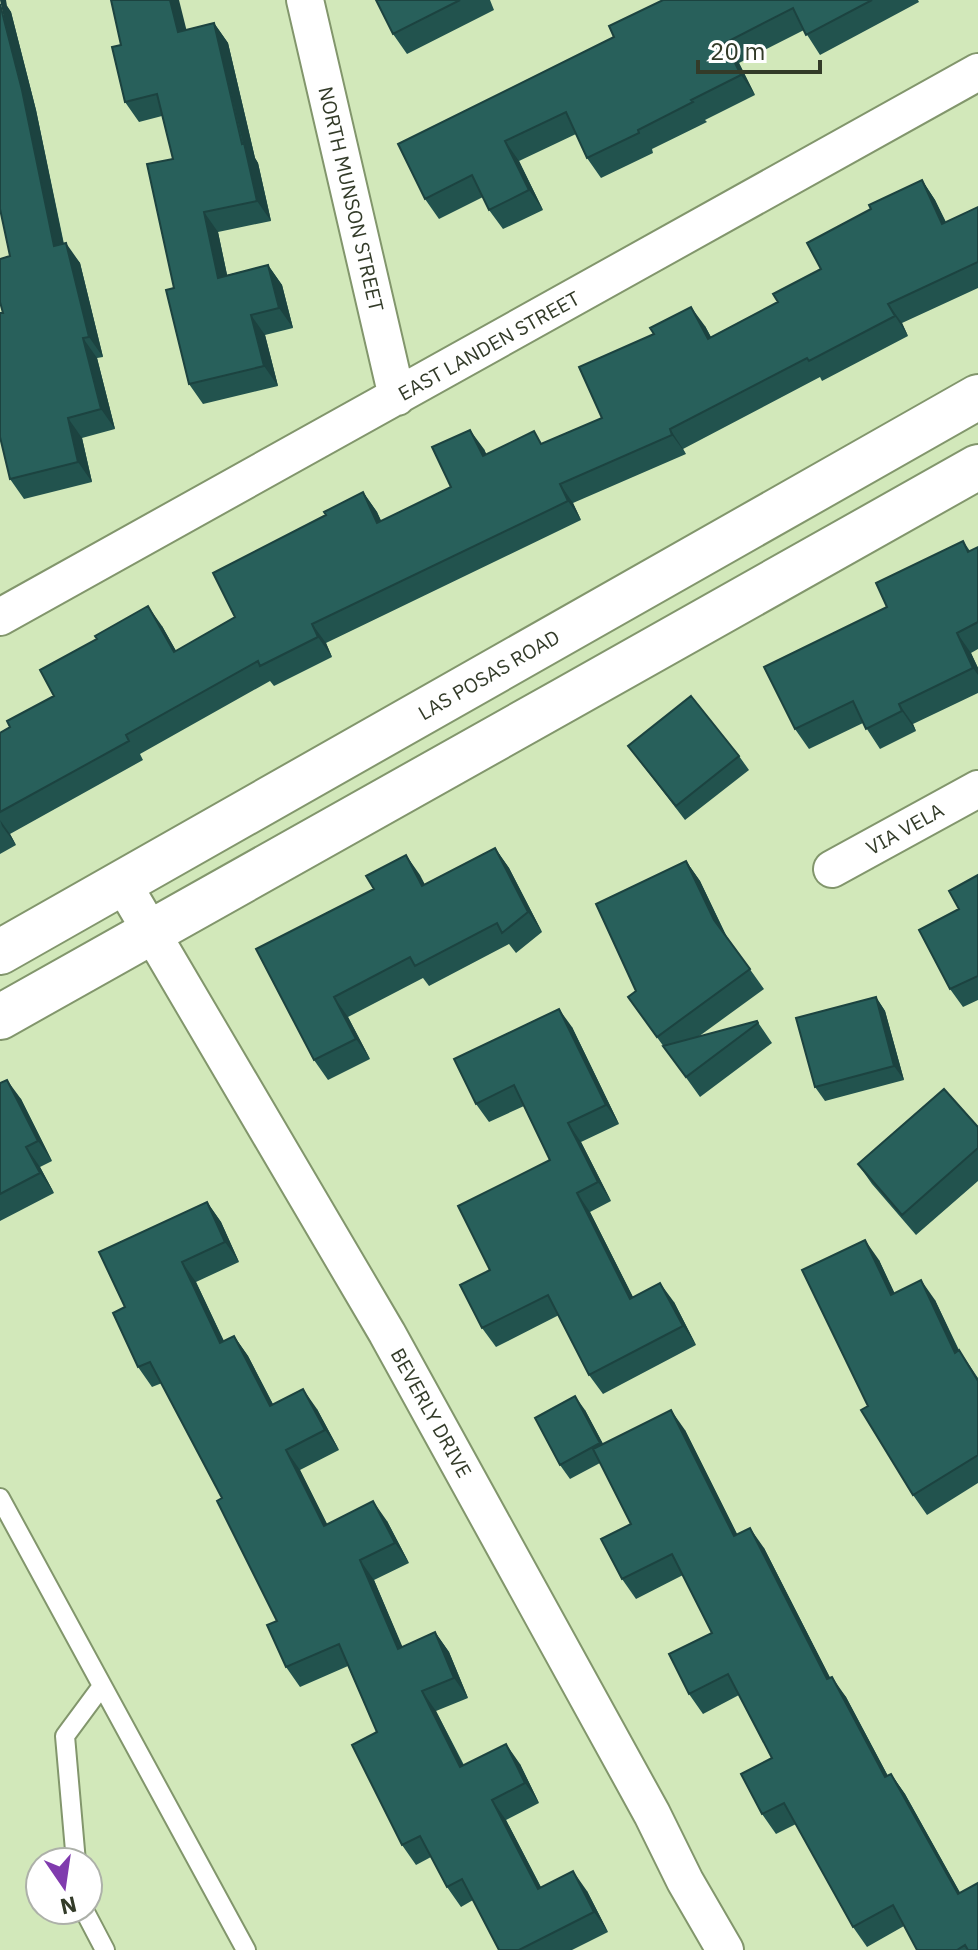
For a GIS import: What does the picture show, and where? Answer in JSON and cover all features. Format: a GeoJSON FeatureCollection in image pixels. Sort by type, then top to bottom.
{"type":"FeatureCollection","features":[{"type":"Feature","properties":{"kind":"main road","name":"LAS POSAS ROAD"},"geometry":{"type":"LineString","coordinates":[[0,952],[978,397]]}},
{"type":"Feature","properties":{"kind":"main road"},"geometry":{"type":"LineString","coordinates":[[0,1017],[978,467]]}},
{"type":"Feature","properties":{"kind":"street","name":"NORTH MUNSON STREET"},"geometry":{"type":"LineString","coordinates":[[305,0],[397,397]]}},
{"type":"Feature","properties":{"kind":"street","name":"EAST LANDEN STREET"},"geometry":{"type":"LineString","coordinates":[[0,617],[978,72]]}},
{"type":"Feature","properties":{"kind":"street","name":"VIA VELA"},"geometry":{"type":"LineString","coordinates":[[832,869],[978,789]]}},
{"type":"Feature","properties":{"kind":"street","name":"BEVERLY DRIVE"},"geometry":{"type":"LineString","coordinates":[[123,884],[387,1333],[725,1950]]}},
{"type":"Feature","properties":{"kind":"lane"},"geometry":{"type":"LineString","coordinates":[[0,1498],[246,1950]]}},
{"type":"Feature","properties":{"kind":"lane"},"geometry":{"type":"LineString","coordinates":[[75,1846],[65,1736],[102,1686]]}},
{"type":"Feature","properties":{"kind":"lane"},"geometry":{"type":"LineString","coordinates":[[92,1926],[105,1950]]}},
{"type":"Feature","properties":{"kind":"building"},"geometry":{"type":"Polygon","coordinates":[[[111,0],[170,0],[178,32],[214,23],[257,201],[204,212],[218,278],[268,265],[279,308],[251,315],[264,366],[189,384],[166,290],[174,288],[147,164],[173,159],[157,94],[125,102],[112,47],[121,45],[111,0]]]}},
{"type":"Feature","properties":{"kind":"building"},"geometry":{"type":"Polygon","coordinates":[[[376,0],[460,0],[393,34],[376,0]]]}},
{"type":"Feature","properties":{"kind":"building"},"geometry":{"type":"Polygon","coordinates":[[[663,0],[872,0],[806,35],[793,8],[725,43],[741,75],[638,130],[639,133],[587,158],[566,112],[505,141],[529,190],[489,210],[472,175],[425,199],[398,144],[614,37],[609,26],[663,0]]]}},
{"type":"Feature","properties":{"kind":"building"},"geometry":{"type":"Polygon","coordinates":[[[0,4],[22,90],[54,246],[66,243],[89,337],[83,338],[101,409],[68,418],[78,462],[10,479],[0,437],[0,313],[3,313],[0,259],[10,256],[0,209],[0,4]]]}},
{"type":"Feature","properties":{"kind":"building"},"geometry":{"type":"Polygon","coordinates":[[[922,180],[942,224],[978,207],[978,262],[888,304],[895,316],[670,429],[672,435],[560,484],[568,501],[312,624],[318,637],[260,666],[258,661],[126,735],[129,741],[0,812],[0,733],[10,727],[7,721],[54,696],[40,670],[148,606],[174,652],[235,617],[213,573],[326,515],[324,512],[363,492],[377,523],[451,487],[432,447],[470,430],[483,456],[534,431],[541,444],[602,418],[579,367],[654,334],[650,328],[691,307],[708,339],[778,302],[773,294],[821,269],[807,243],[871,209],[869,205],[922,180]]]}},
{"type":"Feature","properties":{"kind":"building"},"geometry":{"type":"Polygon","coordinates":[[[963,541],[968,552],[978,547],[978,622],[957,633],[973,668],[899,704],[902,711],[866,729],[853,701],[795,729],[764,667],[887,607],[876,583],[963,541]]]}},
{"type":"Feature","properties":{"kind":"building"},"geometry":{"type":"Polygon","coordinates":[[[691,696],[739,756],[676,806],[628,746],[691,696]]]}},
{"type":"Feature","properties":{"kind":"building"},"geometry":{"type":"Polygon","coordinates":[[[495,848],[528,912],[502,933],[497,923],[415,966],[410,957],[334,997],[356,1039],[314,1060],[256,949],[374,889],[366,876],[406,855],[422,886],[495,848]]]}},
{"type":"Feature","properties":{"kind":"building"},"geometry":{"type":"Polygon","coordinates":[[[686,861],[714,920],[750,969],[657,1037],[628,997],[636,991],[596,904],[686,861]]]}},
{"type":"Feature","properties":{"kind":"building"},"geometry":{"type":"Polygon","coordinates":[[[978,875],[978,976],[950,989],[919,930],[959,909],[949,891],[978,875]]]}},
{"type":"Feature","properties":{"kind":"building"},"geometry":{"type":"Polygon","coordinates":[[[876,997],[894,1066],[815,1087],[796,1018],[876,997]]]}},
{"type":"Feature","properties":{"kind":"building"},"geometry":{"type":"Polygon","coordinates":[[[559,1009],[606,1105],[568,1123],[598,1182],[577,1193],[630,1299],[660,1283],[683,1326],[589,1375],[548,1295],[482,1328],[460,1285],[490,1270],[458,1206],[550,1160],[514,1085],[476,1104],[454,1059],[559,1009]]]}},
{"type":"Feature","properties":{"kind":"building"},"geometry":{"type":"Polygon","coordinates":[[[757,1021],[686,1077],[663,1046],[757,1021]]]}},
{"type":"Feature","properties":{"kind":"building"},"geometry":{"type":"Polygon","coordinates":[[[7,1080],[38,1141],[26,1147],[40,1173],[0,1194],[0,1083],[7,1080]]]}},
{"type":"Feature","properties":{"kind":"building"},"geometry":{"type":"Polygon","coordinates":[[[944,1089],[978,1127],[978,1148],[902,1215],[858,1164],[944,1089]]]}},
{"type":"Feature","properties":{"kind":"building"},"geometry":{"type":"Polygon","coordinates":[[[207,1202],[225,1242],[182,1262],[220,1343],[234,1336],[270,1406],[303,1389],[325,1430],[286,1450],[324,1526],[373,1501],[395,1543],[360,1560],[398,1649],[435,1632],[454,1678],[422,1691],[460,1767],[506,1744],[525,1783],[492,1800],[538,1889],[573,1871],[594,1912],[519,1950],[499,1950],[462,1879],[447,1887],[420,1836],[402,1845],[352,1745],[377,1732],[339,1644],[286,1667],[267,1625],[277,1621],[217,1501],[222,1498],[150,1362],[138,1367],[113,1313],[125,1307],[99,1252],[207,1202]]]}},
{"type":"Feature","properties":{"kind":"building"},"geometry":{"type":"Polygon","coordinates":[[[865,1240],[891,1295],[921,1280],[955,1353],[959,1350],[978,1381],[978,1455],[913,1495],[861,1410],[868,1406],[802,1270],[865,1240]]]}},
{"type":"Feature","properties":{"kind":"building"},"geometry":{"type":"Polygon","coordinates":[[[575,1396],[600,1443],[560,1465],[535,1418],[575,1396]]]}},
{"type":"Feature","properties":{"kind":"building"},"geometry":{"type":"Polygon","coordinates":[[[671,1410],[734,1536],[750,1528],[827,1679],[832,1677],[885,1777],[891,1774],[958,1894],[978,1883],[978,1950],[968,1950],[965,1945],[957,1950],[917,1950],[893,1905],[853,1927],[784,1803],[762,1814],[741,1774],[772,1758],[728,1674],[689,1694],[669,1654],[712,1633],[672,1554],[622,1579],[601,1539],[631,1524],[593,1449],[671,1410]]]}}]}
